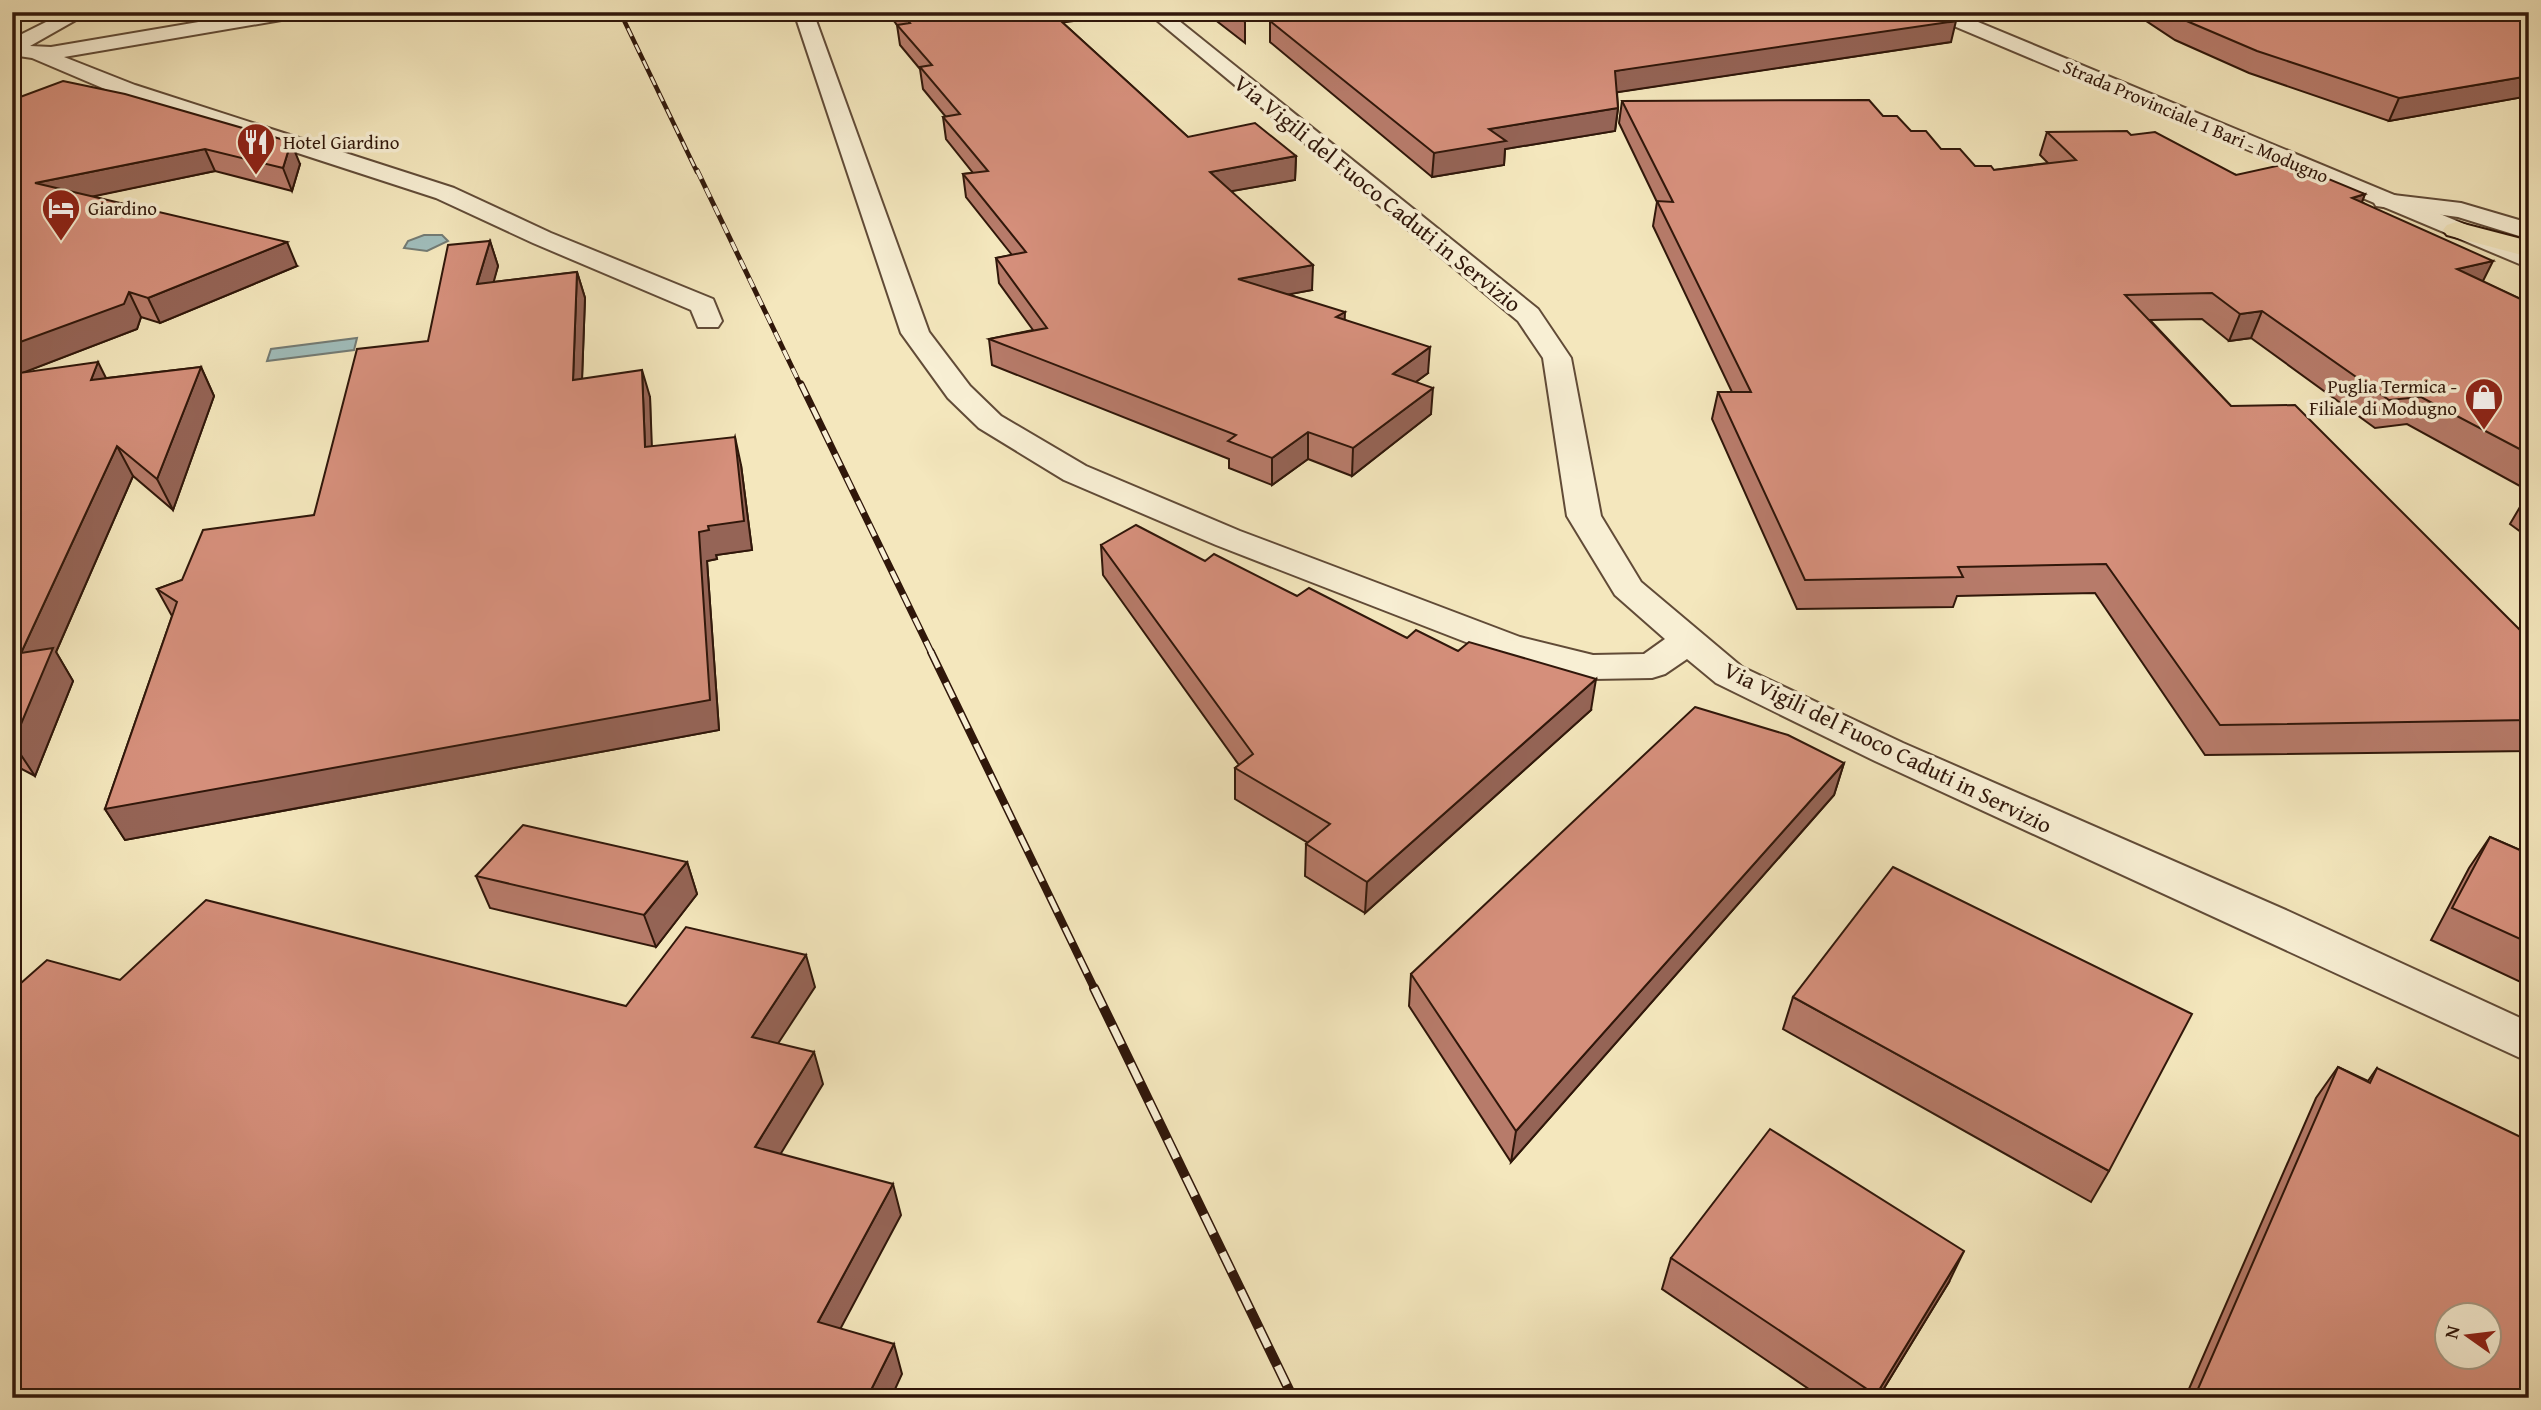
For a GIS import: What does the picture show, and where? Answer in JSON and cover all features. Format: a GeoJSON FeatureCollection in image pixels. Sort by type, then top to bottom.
{"type":"FeatureCollection","features":[{"type":"Feature","properties":{"kind":"highway"},"geometry":{"type":"LineString","coordinates":[[2456,230],[2529,249]]}},
{"type":"Feature","properties":{"kind":"street"},"geometry":{"type":"LineString","coordinates":[[81,12],[13,47],[22,52],[36,53],[293,12]]}},
{"type":"Feature","properties":{"kind":"street"},"geometry":{"type":"LineString","coordinates":[[803,12],[915,333],[959,392],[990,422],[1075,473],[1228,538],[1507,645],[1593,667],[1652,666],[1686,642]]}},
{"type":"Feature","properties":{"kind":"street","name":"Via Vigili del Fuoco Caduti in Servizio"},"geometry":{"type":"LineString","coordinates":[[1156,12],[1528,315],[1557,358],[1566,398],[1584,516],[1627,588],[1686,642],[1729,675],[1889,752],[2272,923],[2529,1043]]}},
{"type":"Feature","properties":{"kind":"street","name":"Strada Provinciale 1 Bari - Modugno"},"geometry":{"type":"LineString","coordinates":[[1937,12],[2529,260]]}},
{"type":"Feature","properties":{"kind":"street"},"geometry":{"type":"LineString","coordinates":[[36,53],[127,90],[445,193],[542,238],[703,305],[708,321]]}},
{"type":"Feature","properties":{"kind":"street"},"geometry":{"type":"LineString","coordinates":[[2385,201],[2461,210],[2529,231]]}},
{"type":"Feature","properties":{"kind":"water"},"geometry":{"type":"Polygon","coordinates":[[[424,235],[442,235],[448,241],[427,251],[404,248],[408,241],[424,235]]]}},
{"type":"Feature","properties":{"kind":"water"},"geometry":{"type":"Polygon","coordinates":[[[357,338],[354,350],[267,361],[271,349],[357,338]]]}},
{"type":"Feature","properties":{"kind":"building"},"geometry":{"type":"Polygon","coordinates":[[[901,12],[1051,12],[1188,137],[1255,123],[1296,156],[1210,172],[1313,265],[1238,279],[1345,312],[1336,317],[1430,347],[1393,374],[1433,388],[1353,448],[1308,432],[1272,458],[1228,441],[1236,435],[989,339],[1047,328],[996,258],[1026,252],[963,174],[988,171],[943,117],[960,114],[920,67],[932,65],[897,25],[910,23],[901,12]]]}},
{"type":"Feature","properties":{"kind":"building"},"geometry":{"type":"Polygon","coordinates":[[[1232,12],[1245,12],[1245,22],[1232,12]]]}},
{"type":"Feature","properties":{"kind":"building"},"geometry":{"type":"Polygon","coordinates":[[[1339,12],[1937,12],[1956,21],[1615,71],[1618,108],[1489,129],[1506,141],[1434,153],[1270,21],[1339,12]]]}},
{"type":"Feature","properties":{"kind":"building"},"geometry":{"type":"Polygon","coordinates":[[[2172,12],[2529,12],[2529,76],[2399,98],[2257,51],[2182,19],[2172,12]]]}},
{"type":"Feature","properties":{"kind":"building"},"geometry":{"type":"Polygon","coordinates":[[[63,81],[125,94],[291,142],[283,168],[205,149],[35,183],[287,242],[148,298],[129,292],[124,304],[12,345],[12,100],[63,81]]]}},
{"type":"Feature","properties":{"kind":"building"},"geometry":{"type":"Polygon","coordinates":[[[1869,100],[1883,116],[1897,116],[1911,131],[1926,131],[1941,149],[1960,149],[1975,166],[1991,166],[1994,170],[2076,160],[2047,132],[2127,131],[2131,135],[2155,132],[2236,175],[2290,163],[2365,194],[2352,198],[2493,261],[2457,269],[2529,303],[2529,454],[2421,397],[2389,400],[2262,311],[2240,314],[2212,293],[2125,295],[2231,406],[2295,405],[2529,639],[2529,720],[2220,725],[2106,564],[1958,567],[1963,577],[1805,580],[1718,392],[1751,392],[1657,201],[1673,202],[1622,101],[1869,100]]]}},
{"type":"Feature","properties":{"kind":"building"},"geometry":{"type":"Polygon","coordinates":[[[490,241],[477,284],[577,272],[573,380],[642,370],[645,447],[735,437],[744,521],[708,526],[709,530],[699,532],[710,700],[105,809],[177,602],[157,589],[182,580],[203,530],[314,515],[357,349],[428,341],[448,245],[490,241]]]}},
{"type":"Feature","properties":{"kind":"building"},"geometry":{"type":"Polygon","coordinates":[[[98,362],[91,380],[201,367],[157,479],[117,446],[21,653],[53,648],[13,743],[12,374],[98,362]]]}},
{"type":"Feature","properties":{"kind":"building"},"geometry":{"type":"Polygon","coordinates":[[[1136,525],[1205,561],[1214,554],[1297,596],[1309,588],[1407,638],[1416,630],[1458,651],[1469,642],[1596,679],[1367,882],[1306,844],[1330,824],[1235,768],[1253,754],[1101,545],[1136,525]]]}},
{"type":"Feature","properties":{"kind":"building"},"geometry":{"type":"Polygon","coordinates":[[[1695,707],[1788,735],[1844,763],[1516,1131],[1411,974],[1695,707]]]}},
{"type":"Feature","properties":{"kind":"building"},"geometry":{"type":"Polygon","coordinates":[[[523,825],[687,862],[644,915],[476,876],[523,825]]]}},
{"type":"Feature","properties":{"kind":"building"},"geometry":{"type":"Polygon","coordinates":[[[2490,837],[2529,854],[2529,943],[2452,908],[2490,837]]]}},
{"type":"Feature","properties":{"kind":"building"},"geometry":{"type":"Polygon","coordinates":[[[1893,867],[2192,1014],[2109,1171],[1793,997],[1893,867]]]}},
{"type":"Feature","properties":{"kind":"building"},"geometry":{"type":"Polygon","coordinates":[[[206,900],[626,1006],[686,927],[806,955],[752,1037],[814,1052],[755,1147],[893,1184],[818,1322],[894,1344],[867,1398],[12,1398],[12,991],[47,960],[120,980],[206,900]]]}},
{"type":"Feature","properties":{"kind":"building"},"geometry":{"type":"Polygon","coordinates":[[[2338,1067],[2370,1083],[2377,1068],[2529,1141],[2529,1398],[2194,1398],[2338,1067]]]}},
{"type":"Feature","properties":{"kind":"building"},"geometry":{"type":"Polygon","coordinates":[[[1770,1129],[1964,1251],[1876,1395],[1671,1258],[1770,1129]]]}},
{"type":"Feature","properties":{"kind":"railway"},"geometry":{"type":"LineString","coordinates":[[620,12],[697,172]]}},
{"type":"Feature","properties":{"kind":"railway"},"geometry":{"type":"LineString","coordinates":[[697,170],[801,386]]}},
{"type":"Feature","properties":{"kind":"railway"},"geometry":{"type":"LineString","coordinates":[[801,384],[932,654]]}},
{"type":"Feature","properties":{"kind":"railway"},"geometry":{"type":"LineString","coordinates":[[931,652],[1095,990]]}},
{"type":"Feature","properties":{"kind":"railway"},"geometry":{"type":"LineString","coordinates":[[1094,988],[1293,1398]]}},
{"type":"Feature","properties":{"kind":"place","name":"Hotel Giardino"},"geometry":{"type":"Point","coordinates":[256,176]}},
{"type":"Feature","properties":{"kind":"place","name":"Giardino"},"geometry":{"type":"Point","coordinates":[61,242]}},
{"type":"Feature","properties":{"kind":"place","name":"Puglia Termica - Filiale di Modugno"},"geometry":{"type":"Point","coordinates":[2484,431]}}]}
